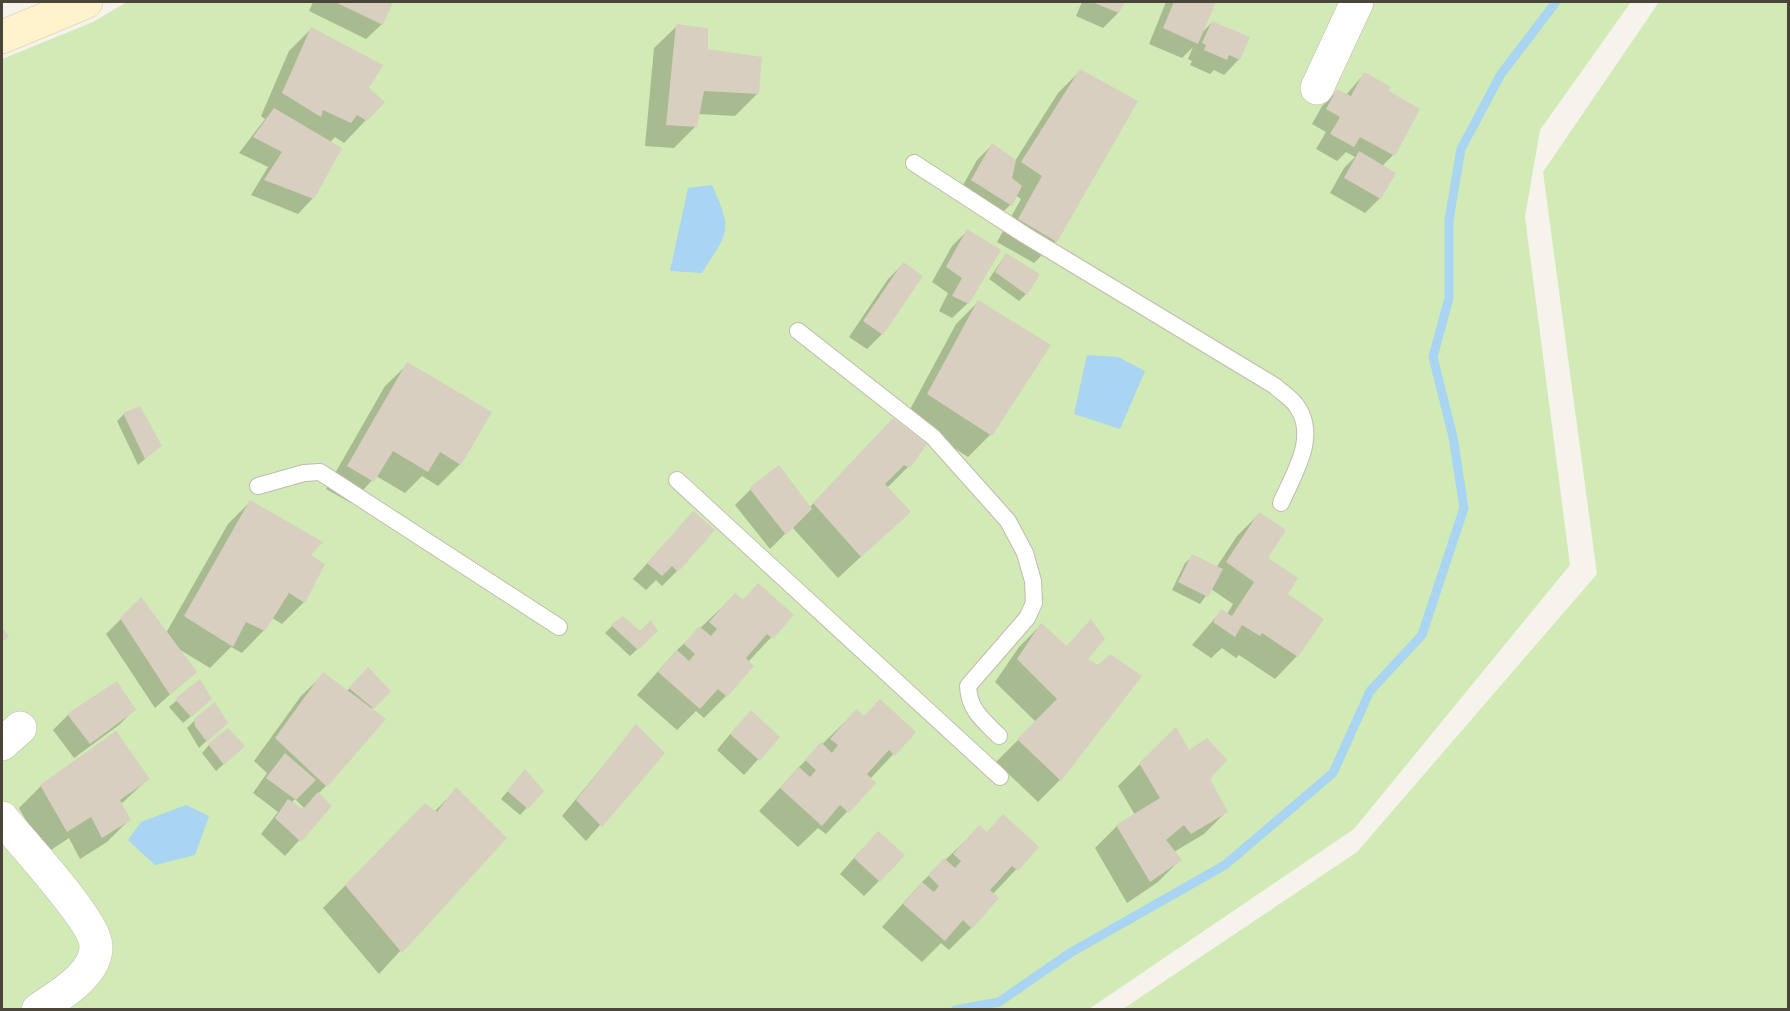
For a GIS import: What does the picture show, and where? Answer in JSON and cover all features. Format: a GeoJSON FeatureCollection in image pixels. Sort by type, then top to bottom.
{"type":"FeatureCollection","features":[{"type":"Feature","properties":{"kind":"main road"},"geometry":{"type":"LineString","coordinates":[[2,37],[86,2]]}},
{"type":"Feature","properties":{"kind":"street"},"geometry":{"type":"LineString","coordinates":[[1317,88],[1357,2]]}},
{"type":"Feature","properties":{"kind":"street"},"geometry":{"type":"LineString","coordinates":[[2,819],[89,925],[96,947],[90,966],[63,993],[38,1010]]}},
{"type":"Feature","properties":{"kind":"lane"},"geometry":{"type":"LineString","coordinates":[[914,163],[1025,235],[1275,386],[1296,405],[1305,427],[1306,444],[1281,503]]}},
{"type":"Feature","properties":{"kind":"lane"},"geometry":{"type":"LineString","coordinates":[[798,331],[933,437],[1008,521],[1025,553],[1033,581],[1034,603],[1027,618],[968,686],[968,700],[974,712],[999,736]]}},
{"type":"Feature","properties":{"kind":"lane"},"geometry":{"type":"LineString","coordinates":[[258,486],[304,473],[320,472],[559,627]]}},
{"type":"Feature","properties":{"kind":"lane"},"geometry":{"type":"LineString","coordinates":[[677,480],[1000,777]]}},
{"type":"Feature","properties":{"kind":"green space"},"geometry":{"type":"Polygon","coordinates":[[[127,2],[1631,2],[1540,130],[1525,217],[1570,565],[1354,829],[1089,1009],[2,1009],[2,59],[93,22],[127,2]]]}},
{"type":"Feature","properties":{"kind":"green space"},"geometry":{"type":"Polygon","coordinates":[[[1659,2],[1788,2],[1788,1009],[1123,1009],[1357,852],[1597,574],[1543,172],[1659,2]]]}},
{"type":"Feature","properties":{"kind":"water"},"geometry":{"type":"Polygon","coordinates":[[[712,185],[725,222],[723,239],[702,273],[670,271],[688,188],[712,185]]]}},
{"type":"Feature","properties":{"kind":"water"},"geometry":{"type":"Polygon","coordinates":[[[1087,355],[1118,357],[1145,371],[1120,429],[1074,414],[1087,355]]]}},
{"type":"Feature","properties":{"kind":"water"},"geometry":{"type":"Polygon","coordinates":[[[186,805],[209,816],[195,855],[155,865],[128,840],[141,822],[186,805]]]}},
{"type":"Feature","properties":{"kind":"building"},"geometry":{"type":"Polygon","coordinates":[[[335,2],[393,2],[383,25],[335,2]]]}},
{"type":"Feature","properties":{"kind":"building"},"geometry":{"type":"Polygon","coordinates":[[[1092,2],[1125,2],[1119,13],[1092,2]]]}},
{"type":"Feature","properties":{"kind":"building"},"geometry":{"type":"Polygon","coordinates":[[[1174,2],[1216,2],[1198,44],[1163,28],[1174,2]]]}},
{"type":"Feature","properties":{"kind":"building"},"geometry":{"type":"Polygon","coordinates":[[[1212,21],[1250,37],[1240,60],[1229,55],[1227,60],[1204,50],[1206,45],[1202,43],[1212,21]]]}},
{"type":"Feature","properties":{"kind":"building"},"geometry":{"type":"Polygon","coordinates":[[[676,24],[708,28],[708,49],[762,57],[759,94],[704,91],[697,127],[666,125],[676,24]]]}},
{"type":"Feature","properties":{"kind":"building"},"geometry":{"type":"Polygon","coordinates":[[[311,27],[383,65],[369,88],[385,102],[367,121],[357,115],[351,123],[323,110],[321,117],[282,93],[311,27]]]}},
{"type":"Feature","properties":{"kind":"building"},"geometry":{"type":"Polygon","coordinates":[[[1080,69],[1138,101],[1057,242],[1018,219],[1042,176],[1021,162],[1080,69]]]}},
{"type":"Feature","properties":{"kind":"building"},"geometry":{"type":"Polygon","coordinates":[[[1364,72],[1391,87],[1389,91],[1420,109],[1395,156],[1360,137],[1354,147],[1330,134],[1340,117],[1326,109],[1337,89],[1351,96],[1364,72]]]}},
{"type":"Feature","properties":{"kind":"building"},"geometry":{"type":"Polygon","coordinates":[[[274,108],[342,148],[314,199],[264,180],[282,152],[253,137],[274,108]]]}},
{"type":"Feature","properties":{"kind":"building"},"geometry":{"type":"Polygon","coordinates":[[[992,143],[1016,160],[1012,178],[1022,186],[1012,206],[971,180],[992,143]]]}},
{"type":"Feature","properties":{"kind":"building"},"geometry":{"type":"Polygon","coordinates":[[[1359,151],[1396,173],[1381,199],[1344,178],[1359,151]]]}},
{"type":"Feature","properties":{"kind":"building"},"geometry":{"type":"Polygon","coordinates":[[[967,229],[1001,250],[969,304],[952,296],[962,278],[946,267],[967,229]]]}},
{"type":"Feature","properties":{"kind":"building"},"geometry":{"type":"Polygon","coordinates":[[[1006,253],[1040,274],[1027,295],[995,272],[1006,253]]]}},
{"type":"Feature","properties":{"kind":"building"},"geometry":{"type":"Polygon","coordinates":[[[903,262],[923,276],[883,335],[863,321],[903,262]]]}},
{"type":"Feature","properties":{"kind":"building"},"geometry":{"type":"Polygon","coordinates":[[[978,300],[1051,345],[992,436],[927,394],[978,300]]]}},
{"type":"Feature","properties":{"kind":"building"},"geometry":{"type":"Polygon","coordinates":[[[407,362],[492,412],[461,465],[440,452],[428,472],[393,451],[374,482],[347,466],[407,362]]]}},
{"type":"Feature","properties":{"kind":"building"},"geometry":{"type":"Polygon","coordinates":[[[140,406],[162,446],[145,459],[123,413],[140,406]]]}},
{"type":"Feature","properties":{"kind":"building"},"geometry":{"type":"Polygon","coordinates":[[[893,418],[927,444],[910,468],[904,465],[885,484],[911,512],[861,557],[813,503],[893,418]]]}},
{"type":"Feature","properties":{"kind":"building"},"geometry":{"type":"Polygon","coordinates":[[[779,465],[812,509],[786,535],[749,488],[779,465]]]}},
{"type":"Feature","properties":{"kind":"building"},"geometry":{"type":"Polygon","coordinates":[[[250,500],[323,542],[311,555],[325,564],[305,603],[289,593],[265,631],[246,622],[233,647],[184,616],[250,500]]]}},
{"type":"Feature","properties":{"kind":"building"},"geometry":{"type":"Polygon","coordinates":[[[693,511],[715,530],[678,572],[672,566],[662,576],[647,563],[693,511]]]}},
{"type":"Feature","properties":{"kind":"building"},"geometry":{"type":"Polygon","coordinates":[[[1259,512],[1286,530],[1268,558],[1298,578],[1288,594],[1324,619],[1298,657],[1262,633],[1260,636],[1242,625],[1235,637],[1213,622],[1221,609],[1232,616],[1254,582],[1226,562],[1259,512]]]}},
{"type":"Feature","properties":{"kind":"building"},"geometry":{"type":"Polygon","coordinates":[[[1192,554],[1223,569],[1208,597],[1178,582],[1192,554]]]}},
{"type":"Feature","properties":{"kind":"building"},"geometry":{"type":"Polygon","coordinates":[[[758,583],[794,615],[773,639],[767,634],[746,658],[754,666],[727,697],[718,689],[700,709],[658,672],[677,650],[689,661],[695,654],[684,644],[699,626],[711,636],[717,629],[709,622],[735,593],[743,600],[758,583]]]}},
{"type":"Feature","properties":{"kind":"building"},"geometry":{"type":"Polygon","coordinates":[[[141,597],[197,672],[170,695],[120,618],[141,597]]]}},
{"type":"Feature","properties":{"kind":"building"},"geometry":{"type":"Polygon","coordinates":[[[623,616],[640,631],[651,620],[658,631],[638,650],[611,625],[623,616]]]}},
{"type":"Feature","properties":{"kind":"building"},"geometry":{"type":"Polygon","coordinates":[[[1091,619],[1105,639],[1088,659],[1098,665],[1110,654],[1142,676],[1061,781],[1017,739],[1057,699],[1017,659],[1041,623],[1067,646],[1091,619]]]}},
{"type":"Feature","properties":{"kind":"building"},"geometry":{"type":"Polygon","coordinates":[[[2,627],[9,637],[2,642],[2,627]]]}},
{"type":"Feature","properties":{"kind":"building"},"geometry":{"type":"Polygon","coordinates":[[[368,667],[391,691],[374,709],[349,688],[368,667]]]}},
{"type":"Feature","properties":{"kind":"building"},"geometry":{"type":"Polygon","coordinates":[[[323,672],[386,719],[327,787],[275,738],[323,672]]]}},
{"type":"Feature","properties":{"kind":"building"},"geometry":{"type":"Polygon","coordinates":[[[200,679],[212,699],[191,717],[175,699],[200,679]]]}},
{"type":"Feature","properties":{"kind":"building"},"geometry":{"type":"Polygon","coordinates":[[[117,681],[136,710],[90,744],[67,714],[117,681]]]}},
{"type":"Feature","properties":{"kind":"building"},"geometry":{"type":"Polygon","coordinates":[[[880,699],[916,732],[895,756],[889,750],[867,774],[876,783],[849,813],[840,805],[822,826],[780,788],[799,767],[810,777],[816,770],[805,760],[821,742],[832,753],[838,745],[830,739],[856,709],[864,716],[880,699]]]}},
{"type":"Feature","properties":{"kind":"building"},"geometry":{"type":"Polygon","coordinates":[[[215,702],[228,723],[207,742],[195,726],[194,719],[215,702]]]}},
{"type":"Feature","properties":{"kind":"building"},"geometry":{"type":"Polygon","coordinates":[[[751,710],[780,737],[760,761],[730,734],[751,710]]]}},
{"type":"Feature","properties":{"kind":"building"},"geometry":{"type":"Polygon","coordinates":[[[636,724],[665,753],[602,827],[576,800],[636,724]]]}},
{"type":"Feature","properties":{"kind":"building"},"geometry":{"type":"Polygon","coordinates":[[[1176,727],[1189,750],[1207,738],[1227,760],[1210,779],[1228,812],[1191,834],[1184,825],[1166,840],[1182,860],[1150,882],[1116,825],[1160,798],[1139,763],[1176,727]]]}},
{"type":"Feature","properties":{"kind":"building"},"geometry":{"type":"Polygon","coordinates":[[[228,728],[245,746],[224,765],[208,744],[228,728]]]}},
{"type":"Feature","properties":{"kind":"building"},"geometry":{"type":"Polygon","coordinates":[[[116,731],[150,779],[120,800],[131,820],[102,838],[91,817],[67,832],[40,785],[116,731]]]}},
{"type":"Feature","properties":{"kind":"building"},"geometry":{"type":"Polygon","coordinates":[[[285,753],[316,780],[296,800],[266,778],[285,753]]]}},
{"type":"Feature","properties":{"kind":"building"},"geometry":{"type":"Polygon","coordinates":[[[525,769],[544,791],[528,809],[507,791],[525,769]]]}},
{"type":"Feature","properties":{"kind":"building"},"geometry":{"type":"Polygon","coordinates":[[[456,787],[507,838],[402,953],[345,885],[425,803],[437,812],[456,787]]]}},
{"type":"Feature","properties":{"kind":"building"},"geometry":{"type":"Polygon","coordinates":[[[318,792],[332,806],[301,842],[275,818],[288,799],[303,809],[318,792]]]}},
{"type":"Feature","properties":{"kind":"building"},"geometry":{"type":"Polygon","coordinates":[[[1003,814],[1039,847],[1018,871],[1012,866],[990,890],[999,898],[972,929],[963,920],[945,941],[903,904],[922,882],[934,892],[939,886],[928,875],[944,858],[955,868],[961,861],[953,854],[979,825],[987,832],[1003,814]]]}},
{"type":"Feature","properties":{"kind":"building"},"geometry":{"type":"Polygon","coordinates":[[[878,831],[905,855],[880,882],[854,858],[878,831]]]}},
{"type":"Feature","properties":{"kind":"waterway"},"geometry":{"type":"LineString","coordinates":[[955,1010],[999,1002],[1070,953],[1225,865],[1333,773],[1370,691],[1422,635],[1464,508],[1453,437],[1433,357],[1449,298],[1449,220],[1461,149],[1501,74],[1556,2]]}}]}
